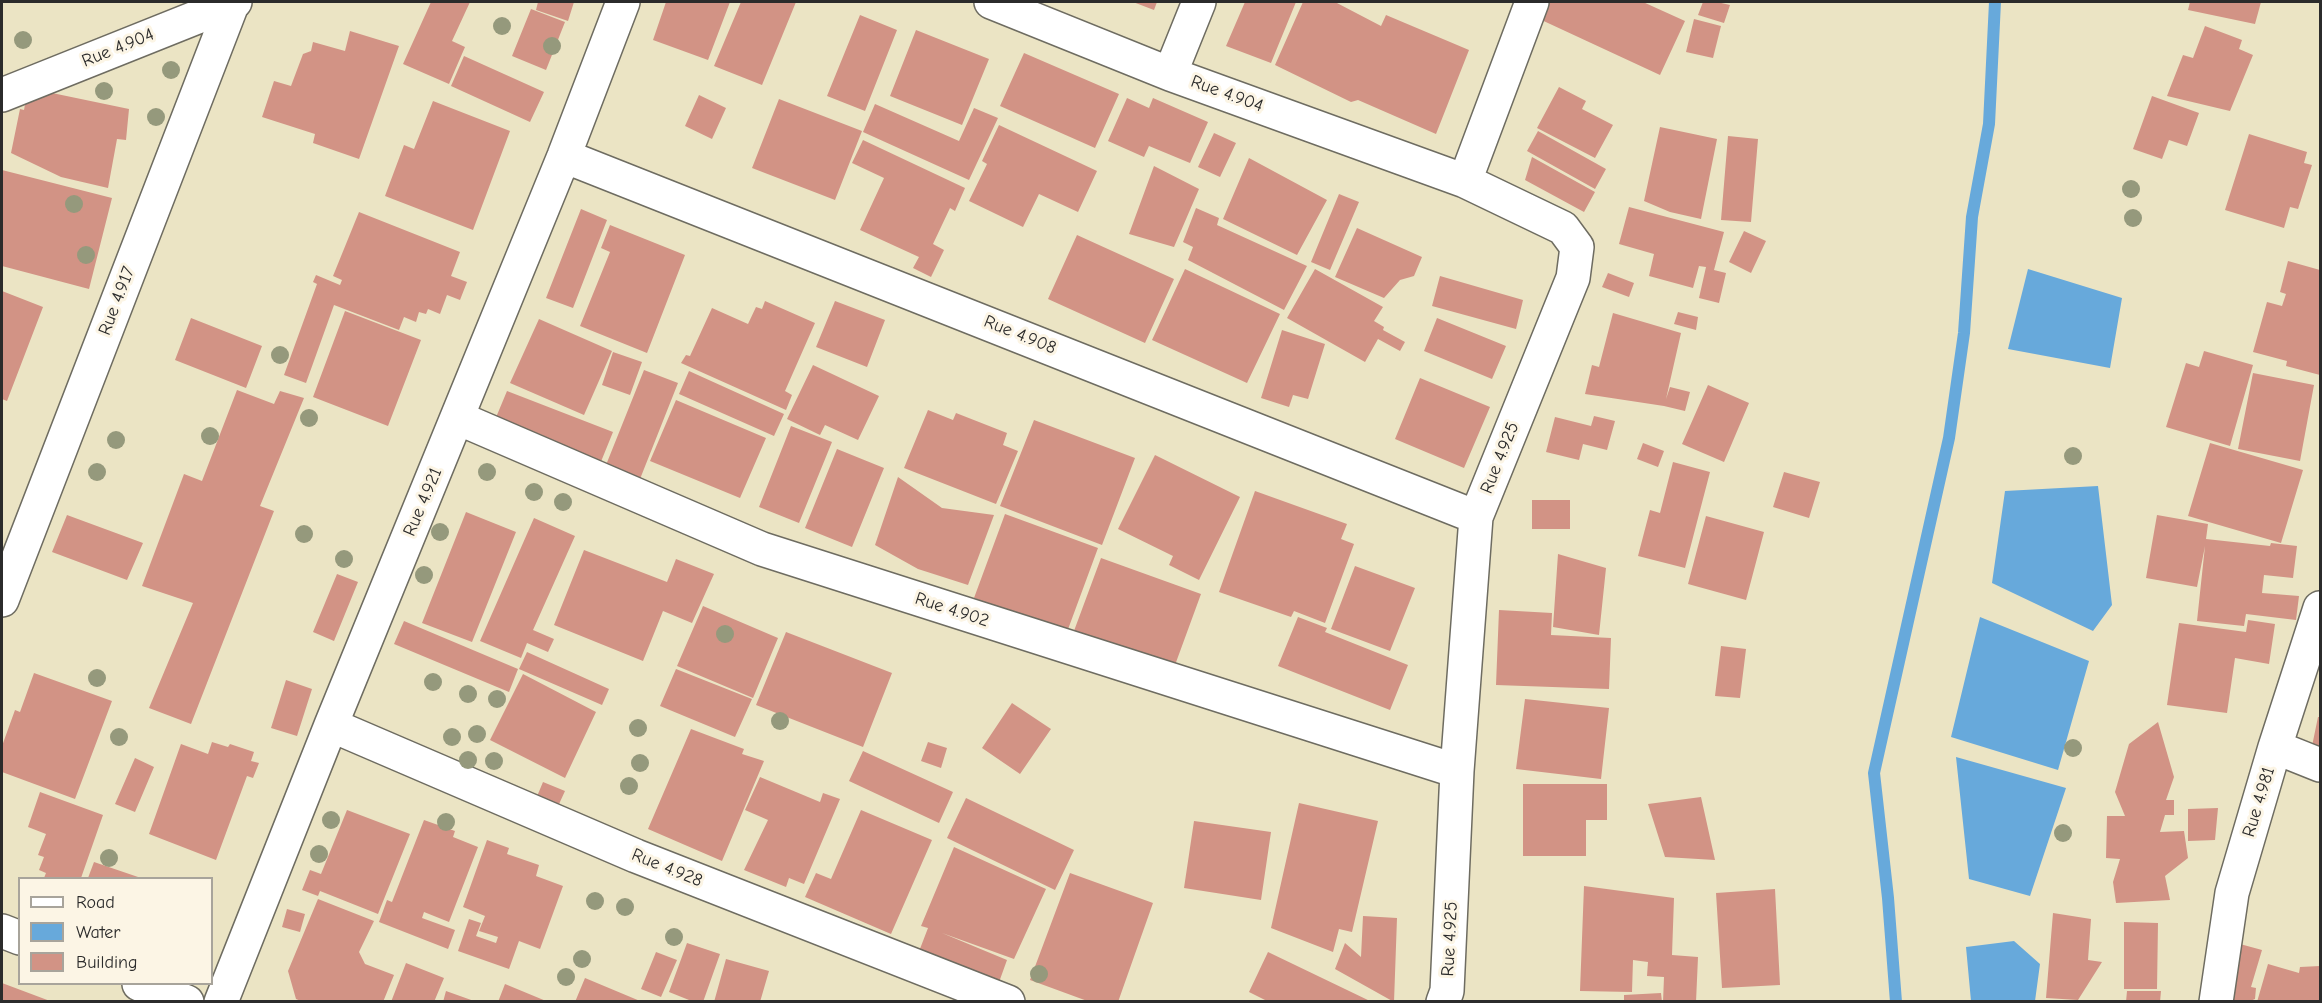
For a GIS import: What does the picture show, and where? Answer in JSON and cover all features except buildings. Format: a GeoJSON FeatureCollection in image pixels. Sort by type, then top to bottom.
{"type":"FeatureCollection","features":[{"type":"Feature","properties":{"kind":"street","name":"Rue 4.904"},"geometry":{"type":"LineString","coordinates":[[2,95],[234,2]]}},
{"type":"Feature","properties":{"kind":"street","name":"Rue 4.917"},"geometry":{"type":"LineString","coordinates":[[2,600],[234,2]]}},
{"type":"Feature","properties":{"kind":"street","name":"Rue 4.921"},"geometry":{"type":"LineString","coordinates":[[221,1002],[331,725],[564,156],[623,2]]}},
{"type":"Feature","properties":{"kind":"street","name":"Rue 4.904"},"geometry":{"type":"LineString","coordinates":[[991,2],[1170,74],[1466,181]]}},
{"type":"Feature","properties":{"kind":"street"},"geometry":{"type":"LineString","coordinates":[[1170,74],[1199,2]]}},
{"type":"Feature","properties":{"kind":"street"},"geometry":{"type":"LineString","coordinates":[[1466,181],[1532,2]]}},
{"type":"Feature","properties":{"kind":"street","name":"Rue 4.908"},"geometry":{"type":"LineString","coordinates":[[564,156],[1476,517]]}},
{"type":"Feature","properties":{"kind":"street","name":"Rue 4.925"},"geometry":{"type":"LineString","coordinates":[[1443,1002],[1448,990],[1457,771],[1476,517],[1573,278],[1577,247],[1563,228],[1466,181]]}},
{"type":"Feature","properties":{"kind":"street","name":"Rue 4.902"},"geometry":{"type":"LineString","coordinates":[[458,418],[762,549],[1457,771]]}},
{"type":"Feature","properties":{"kind":"street","name":"Rue 4.981"},"geometry":{"type":"LineString","coordinates":[[2216,1002],[2232,893],[2275,747],[2320,608]]}},
{"type":"Feature","properties":{"kind":"street","name":"Rue 4.928"},"geometry":{"type":"LineString","coordinates":[[331,725],[636,855],[1008,1002]]}},
{"type":"Feature","properties":{"kind":"street"},"geometry":{"type":"LineString","coordinates":[[2275,747],[2320,765]]}},
{"type":"Feature","properties":{"kind":"street"},"geometry":{"type":"LineString","coordinates":[[2,931],[18,937]]}},
{"type":"Feature","properties":{"kind":"street"},"geometry":{"type":"LineString","coordinates":[[142,985],[187,1002]]}},
{"type":"Feature","properties":{"kind":"water"},"geometry":{"type":"Polygon","coordinates":[[[2028,269],[2122,298],[2110,368],[2008,349],[2028,269]]]}},
{"type":"Feature","properties":{"kind":"water"},"geometry":{"type":"Polygon","coordinates":[[[2098,486],[2112,605],[2093,631],[1992,583],[2005,491],[2098,486]]]}},
{"type":"Feature","properties":{"kind":"water"},"geometry":{"type":"Polygon","coordinates":[[[1980,617],[2089,661],[2058,770],[1951,737],[1980,617]]]}},
{"type":"Feature","properties":{"kind":"water"},"geometry":{"type":"Polygon","coordinates":[[[1956,757],[2066,788],[2030,896],[1969,879],[1956,757]]]}},
{"type":"Feature","properties":{"kind":"water"},"geometry":{"type":"Polygon","coordinates":[[[2014,941],[2040,964],[2035,1001],[1971,1001],[1966,947],[2014,941]]]}},
{"type":"Feature","properties":{"kind":"waterway"},"geometry":{"type":"LineString","coordinates":[[1896,1002],[1888,898],[1874,773],[1949,438],[1964,333],[1972,217],[1989,124],[1995,2]]}}]}
